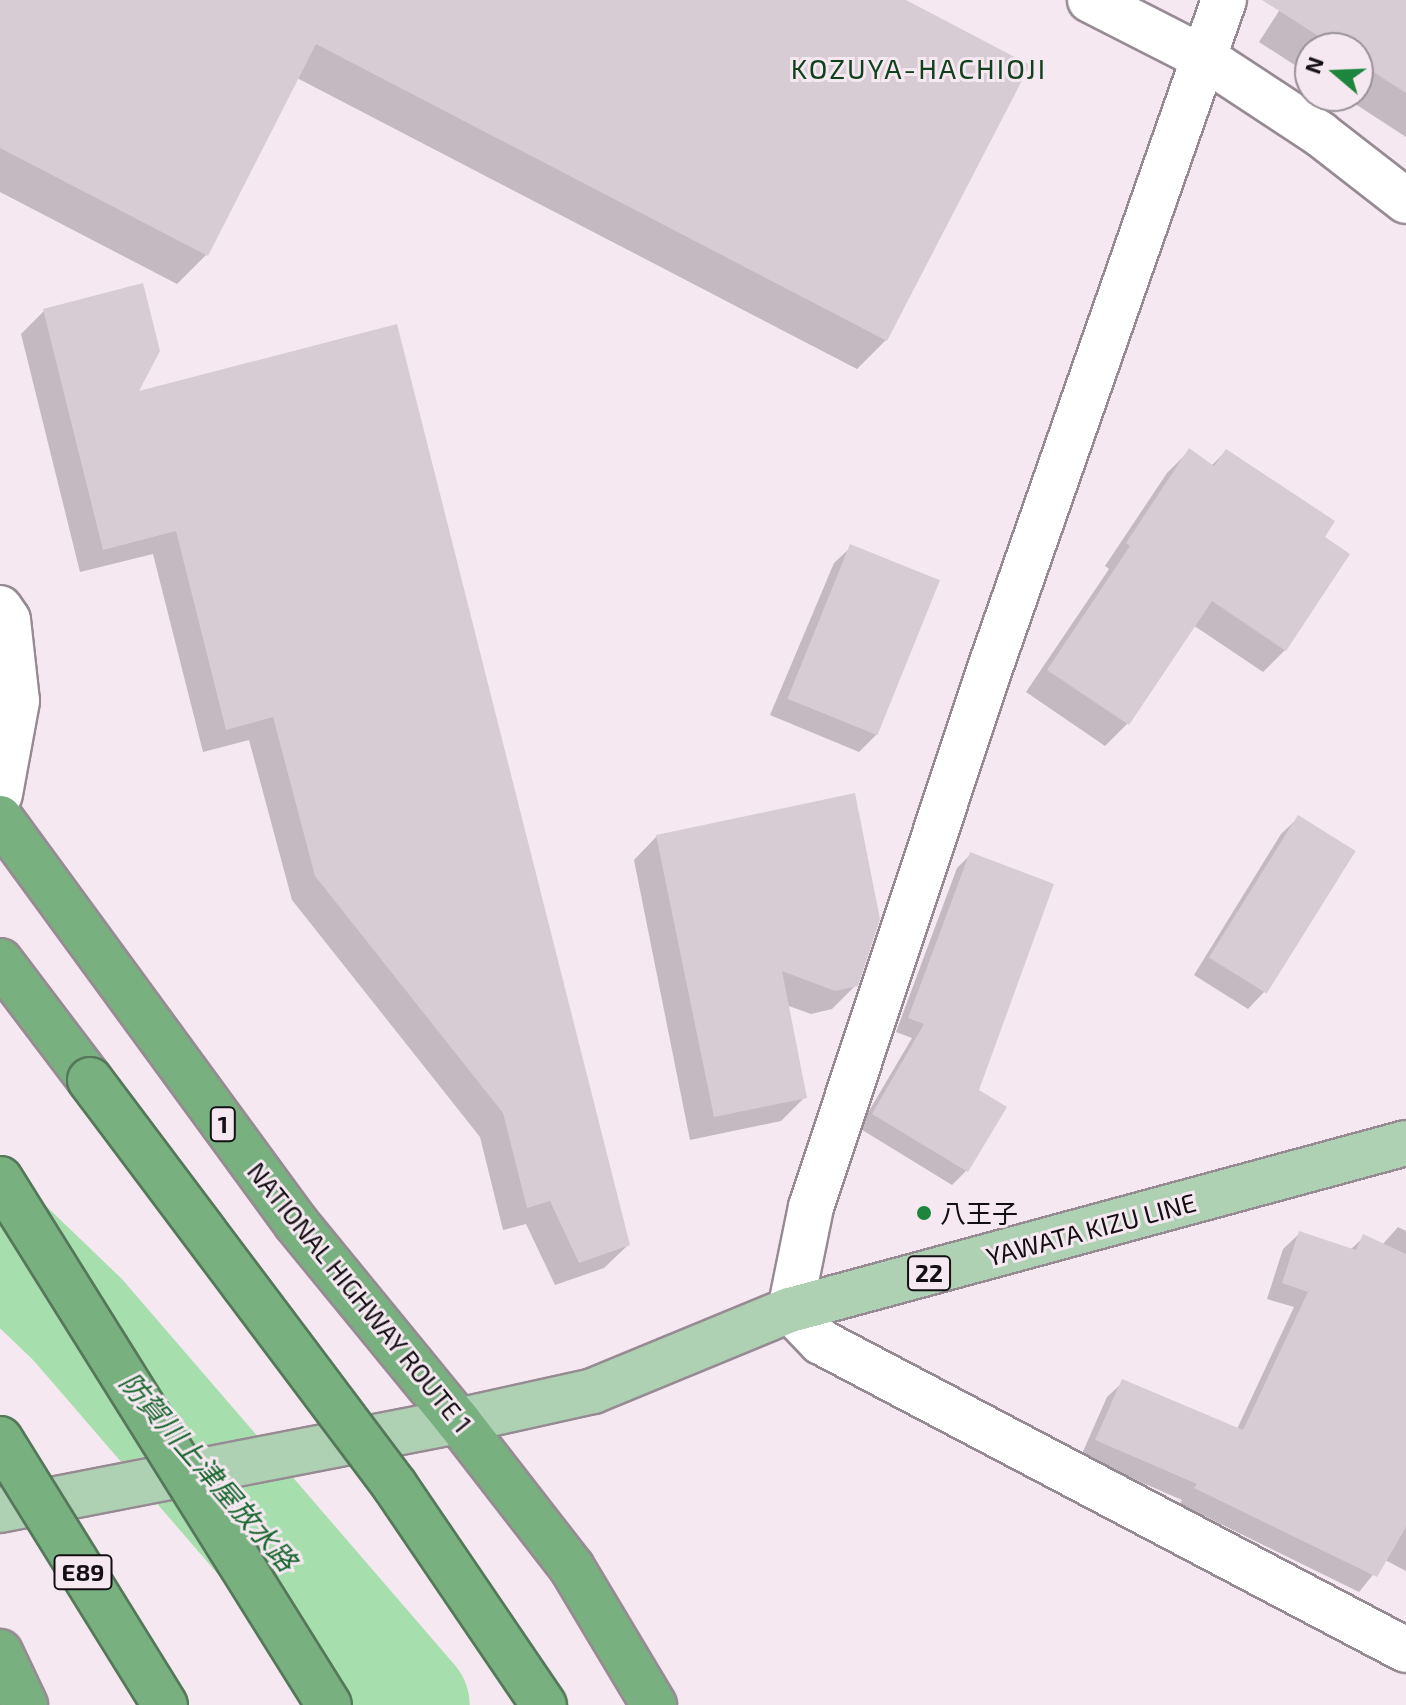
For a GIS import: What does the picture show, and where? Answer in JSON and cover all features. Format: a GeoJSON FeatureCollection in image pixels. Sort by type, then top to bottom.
{"type":"FeatureCollection","features":[{"type":"Feature","properties":{"kind":"highway","name":"NATIONAL HIGHWAY ROUTE 1"},"geometry":{"type":"LineString","coordinates":[[0,818],[296,1223],[458,1421],[572,1568],[654,1705]]}},
{"type":"Feature","properties":{"kind":"highway"},"geometry":{"type":"LineString","coordinates":[[0,961],[395,1486],[544,1705]]}},
{"type":"Feature","properties":{"kind":"highway"},"geometry":{"type":"LineString","coordinates":[[0,1179],[329,1705]]}},
{"type":"Feature","properties":{"kind":"highway","name":"E89"},"geometry":{"type":"LineString","coordinates":[[0,1439],[165,1705]]}},
{"type":"Feature","properties":{"kind":"highway"},"geometry":{"type":"LineString","coordinates":[[0,1652],[25,1705]]}},
{"type":"Feature","properties":{"kind":"main road","name":"YAWATA KIZU LINE"},"geometry":{"type":"LineString","coordinates":[[458,1421],[593,1391],[790,1310],[1406,1143]]}},
{"type":"Feature","properties":{"kind":"main road","name":"22"},"geometry":{"type":"LineString","coordinates":[[0,1510],[458,1421]]}},
{"type":"Feature","properties":{"kind":"street"},"geometry":{"type":"LineString","coordinates":[[1090,0],[1206,59],[1320,134],[1406,201]]}},
{"type":"Feature","properties":{"kind":"street"},"geometry":{"type":"LineString","coordinates":[[1224,0],[1206,59],[989,671],[811,1207],[790,1310],[821,1342],[1406,1650]]}},
{"type":"Feature","properties":{"kind":"street"},"geometry":{"type":"LineString","coordinates":[[0,608],[8,620],[17,701],[0,794]]}},
{"type":"Feature","properties":{"kind":"building"},"geometry":{"type":"Polygon","coordinates":[[[0,0],[906,0],[1030,65],[887,341],[316,44],[208,256],[0,148],[0,0]]]}},
{"type":"Feature","properties":{"kind":"building"},"geometry":{"type":"Polygon","coordinates":[[[1262,0],[1406,0],[1406,93],[1374,72],[1374,32],[1312,32],[1262,0]]]}},
{"type":"Feature","properties":{"kind":"building"},"geometry":{"type":"Polygon","coordinates":[[[143,283],[160,351],[139,391],[397,324],[630,1245],[579,1263],[550,1201],[527,1208],[503,1113],[315,876],[273,717],[226,730],[176,531],[103,550],[43,309],[143,283]]]}},
{"type":"Feature","properties":{"kind":"building"},"geometry":{"type":"Polygon","coordinates":[[[1189,448],[1214,466],[1226,449],[1335,521],[1325,537],[1350,554],[1286,651],[1212,601],[1129,725],[1047,670],[1130,546],[1126,543],[1189,448]]]}},
{"type":"Feature","properties":{"kind":"building"},"geometry":{"type":"Polygon","coordinates":[[[850,544],[940,580],[877,735],[787,699],[850,544]]]}},
{"type":"Feature","properties":{"kind":"building"},"geometry":{"type":"Polygon","coordinates":[[[855,793],[880,919],[858,986],[835,991],[782,971],[807,1098],[714,1117],[656,835],[855,793]]]}},
{"type":"Feature","properties":{"kind":"building"},"geometry":{"type":"Polygon","coordinates":[[[1298,815],[1356,851],[1267,994],[1209,957],[1298,815]]]}},
{"type":"Feature","properties":{"kind":"building"},"geometry":{"type":"Polygon","coordinates":[[[970,852],[1054,884],[979,1090],[1007,1107],[968,1172],[872,1114],[924,1024],[908,1018],[970,852]]]}},
{"type":"Feature","properties":{"kind":"building"},"geometry":{"type":"Polygon","coordinates":[[[1299,1231],[1356,1250],[1363,1234],[1406,1254],[1406,1527],[1377,1577],[1194,1488],[1197,1484],[1095,1440],[1122,1379],[1243,1430],[1308,1292],[1282,1283],[1299,1231]]]}},
{"type":"Feature","properties":{"kind":"waterway","name":"防賀川上津屋放水路"},"geometry":{"type":"LineString","coordinates":[[0,1245],[78,1320],[410,1705]]}},
{"type":"Feature","properties":{"kind":"place","name":"八王子"},"geometry":{"type":"Point","coordinates":[924,1213]}},
{"type":"Feature","properties":{"kind":"district","name":"KOZUYA-HACHIOJI"},"geometry":{"type":"Point","coordinates":[919,68]}}]}
